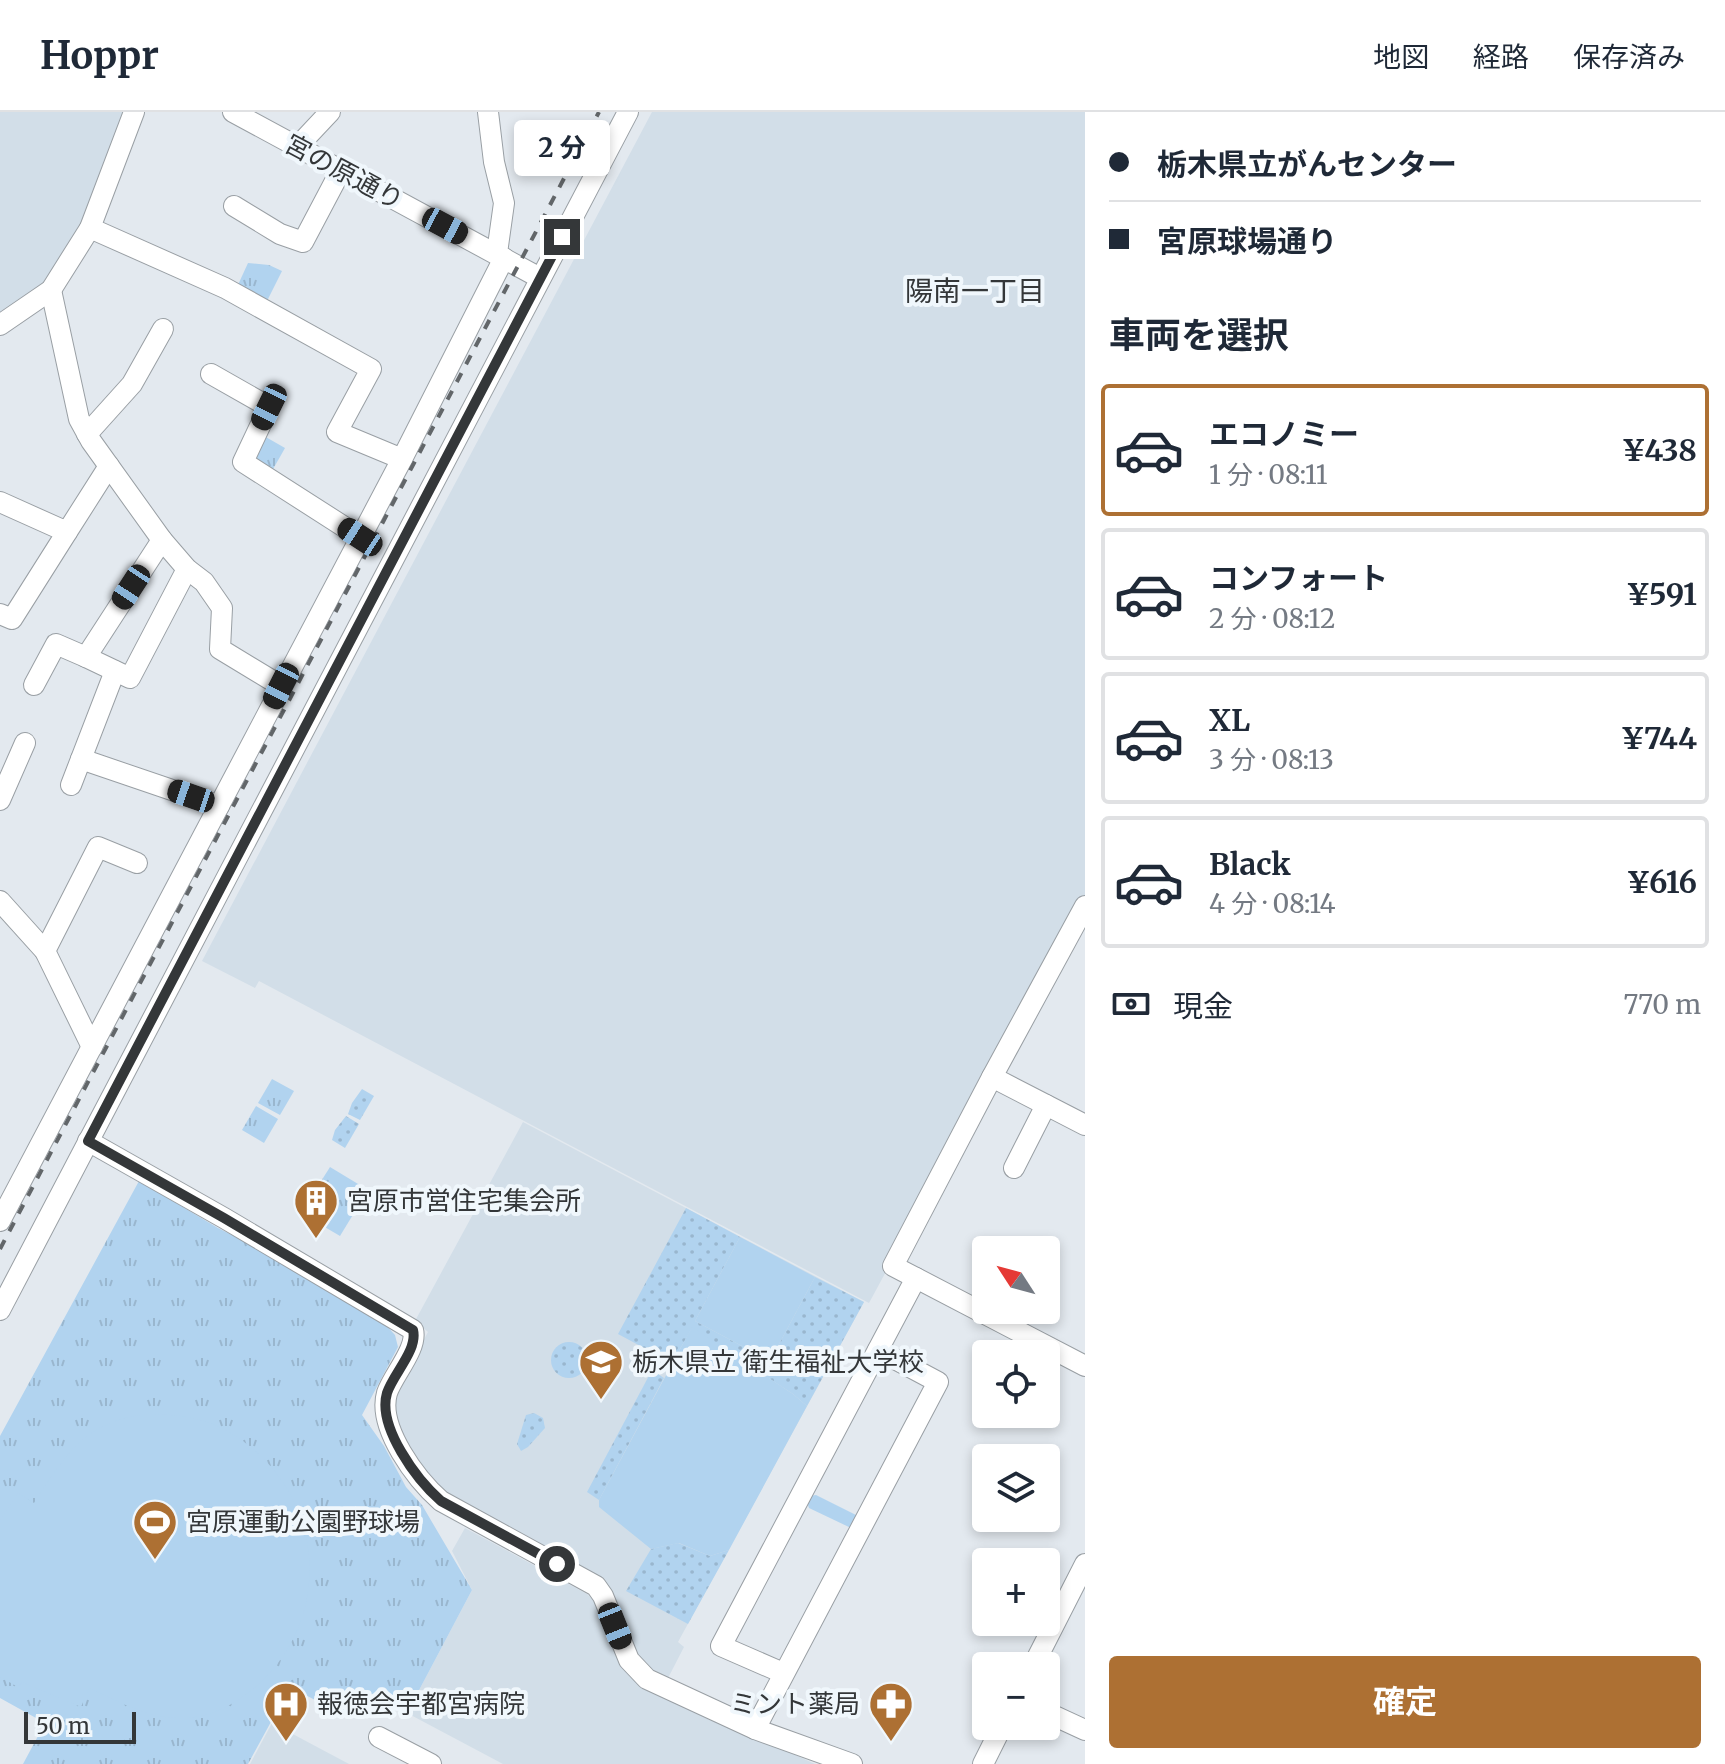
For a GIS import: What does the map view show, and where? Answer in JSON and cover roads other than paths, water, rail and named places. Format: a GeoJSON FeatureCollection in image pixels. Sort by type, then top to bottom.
{"type":"FeatureCollection","features":[{"type":"Feature","properties":{"kind":"street"},"geometry":{"type":"LineString","coordinates":[[0,325],[51,290],[90,228],[134,112]]}},
{"type":"Feature","properties":{"kind":"street","name":"宮の原通り"},"geometry":{"type":"LineString","coordinates":[[233,112],[540,278]]}},
{"type":"Feature","properties":{"kind":"street"},"geometry":{"type":"LineString","coordinates":[[298,146],[330,112]]}},
{"type":"Feature","properties":{"kind":"street"},"geometry":{"type":"LineString","coordinates":[[0,1310],[6,1278],[88,1141],[628,112]]}},
{"type":"Feature","properties":{"kind":"street"},"geometry":{"type":"LineString","coordinates":[[0,1221],[402,459],[500,256],[504,203],[486,113]]}},
{"type":"Feature","properties":{"kind":"street"},"geometry":{"type":"LineString","coordinates":[[234,206],[280,234],[303,242],[341,170]]}},
{"type":"Feature","properties":{"kind":"street"},"geometry":{"type":"LineString","coordinates":[[90,228],[225,288],[371,369],[337,432],[402,459]]}},
{"type":"Feature","properties":{"kind":"street"},"geometry":{"type":"LineString","coordinates":[[51,290],[79,419],[87,434],[162,540],[187,569],[204,582],[222,608],[220,649],[281,686]]}},
{"type":"Feature","properties":{"kind":"street"},"geometry":{"type":"LineString","coordinates":[[87,434],[132,384],[163,329]]}},
{"type":"Feature","properties":{"kind":"street"},"geometry":{"type":"LineString","coordinates":[[211,374],[269,407],[243,462],[360,537]]}},
{"type":"Feature","properties":{"kind":"street"},"geometry":{"type":"LineString","coordinates":[[0,614],[12,619],[109,466]]}},
{"type":"Feature","properties":{"kind":"street"},"geometry":{"type":"LineString","coordinates":[[0,502],[67,532]]}},
{"type":"Feature","properties":{"kind":"street"},"geometry":{"type":"LineString","coordinates":[[86,657],[162,540]]}},
{"type":"Feature","properties":{"kind":"street"},"geometry":{"type":"LineString","coordinates":[[34,685],[56,644],[130,678],[187,569]]}},
{"type":"Feature","properties":{"kind":"street"},"geometry":{"type":"LineString","coordinates":[[71,785],[115,671]]}},
{"type":"Feature","properties":{"kind":"street"},"geometry":{"type":"LineString","coordinates":[[0,800],[25,743]]}},
{"type":"Feature","properties":{"kind":"street"},"geometry":{"type":"LineString","coordinates":[[81,759],[219,806]]}},
{"type":"Feature","properties":{"kind":"street"},"geometry":{"type":"LineString","coordinates":[[45,951],[98,847],[137,863]]}},
{"type":"Feature","properties":{"kind":"street"},"geometry":{"type":"LineString","coordinates":[[0,901],[45,951],[92,1047]]}},
{"type":"Feature","properties":{"kind":"street"},"geometry":{"type":"LineString","coordinates":[[1085,906],[893,1266],[1085,1366]]}},
{"type":"Feature","properties":{"kind":"street"},"geometry":{"type":"LineString","coordinates":[[992,1077],[1085,1125]]}},
{"type":"Feature","properties":{"kind":"street"},"geometry":{"type":"LineString","coordinates":[[1014,1168],[1046,1105]]}},
{"type":"Feature","properties":{"kind":"street"},"geometry":{"type":"LineString","coordinates":[[88,1141],[413,1330],[412,1343],[387,1393],[386,1416],[394,1438],[429,1490],[448,1506],[594,1585],[603,1596],[629,1660],[643,1676],[755,1729],[852,1764]]}},
{"type":"Feature","properties":{"kind":"street"},"geometry":{"type":"LineString","coordinates":[[783,1673],[721,1646],[916,1278]]}},
{"type":"Feature","properties":{"kind":"street"},"geometry":{"type":"LineString","coordinates":[[755,1729],[938,1382],[878,1350]]}},
{"type":"Feature","properties":{"kind":"street"},"geometry":{"type":"LineString","coordinates":[[1040,1652],[1085,1564]]}},
{"type":"Feature","properties":{"kind":"street"},"geometry":{"type":"LineString","coordinates":[[1060,1718],[1085,1730]]}},
{"type":"Feature","properties":{"kind":"street"},"geometry":{"type":"LineString","coordinates":[[379,1737],[431,1764]]}},
{"type":"Feature","properties":{"kind":"street"},"geometry":{"type":"LineString","coordinates":[[983,1764],[995,1740]]}},
{"type":"Feature","properties":{"kind":"railway"},"geometry":{"type":"LineString","coordinates":[[0,1249],[599,112]]}},
{"type":"Feature","properties":{"kind":"place","name":"宮原市営住宅集会所"},"geometry":{"type":"Point","coordinates":[316,1240]}},
{"type":"Feature","properties":{"kind":"place","name":"栃木県立 衛生福祉大学校"},"geometry":{"type":"Point","coordinates":[601,1401]}},
{"type":"Feature","properties":{"kind":"place","name":"宮原運動公園野球場"},"geometry":{"type":"Point","coordinates":[155,1561]}},
{"type":"Feature","properties":{"kind":"place","name":"報徳会宇都宮病院"},"geometry":{"type":"Point","coordinates":[286,1743]}},
{"type":"Feature","properties":{"kind":"place","name":"ミント薬局"},"geometry":{"type":"Point","coordinates":[891,1743]}},
{"type":"Feature","properties":{"kind":"district","name":"陽南一丁目"},"geometry":{"type":"Point","coordinates":[975,291]}}]}
